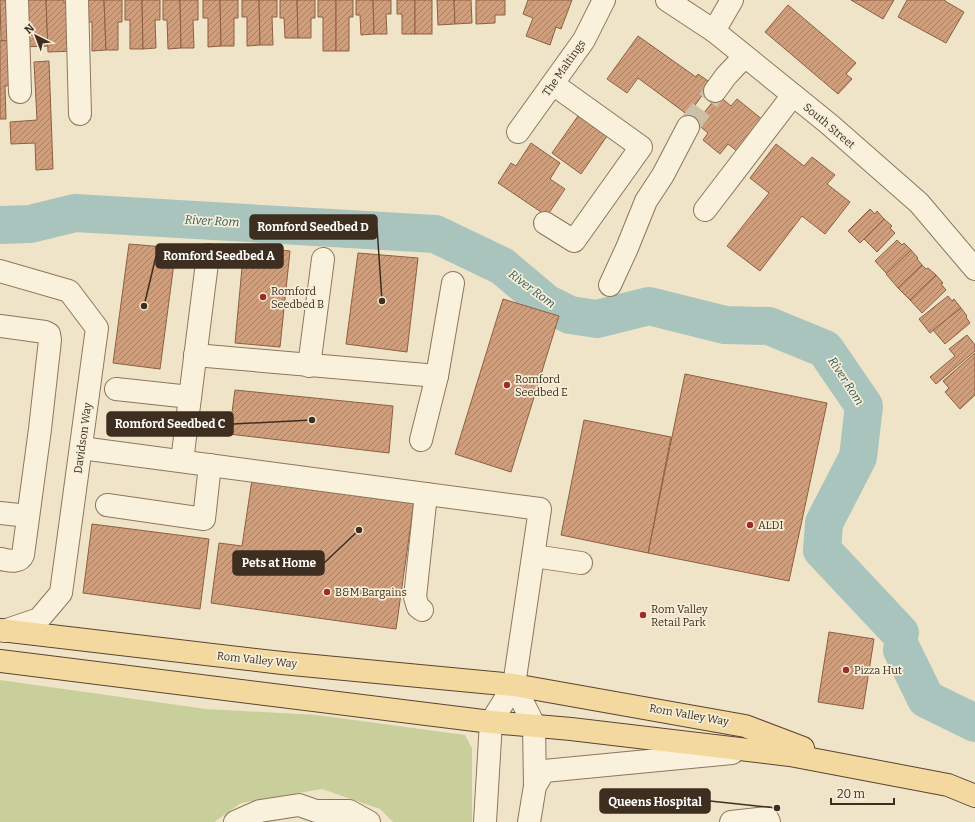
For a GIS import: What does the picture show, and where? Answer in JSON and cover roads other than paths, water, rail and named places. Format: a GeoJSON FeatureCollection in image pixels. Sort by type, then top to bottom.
{"type":"FeatureCollection","features":[{"type":"Feature","properties":{"kind":"main road","name":"Rom Valley Way"},"geometry":{"type":"LineString","coordinates":[[2,631],[282,664],[514,685],[745,726],[857,767]]}},
{"type":"Feature","properties":{"kind":"main road","name":"Rom Valley Way"},"geometry":{"type":"LineString","coordinates":[[0,661],[491,722],[534,725],[790,755],[948,785],[975,796]]}},
{"type":"Feature","properties":{"kind":"street"},"geometry":{"type":"LineString","coordinates":[[17,0],[20,92]]}},
{"type":"Feature","properties":{"kind":"street"},"geometry":{"type":"LineString","coordinates":[[77,0],[80,114]]}},
{"type":"Feature","properties":{"kind":"street","name":"The Maltings"},"geometry":{"type":"LineString","coordinates":[[518,132],[584,40],[604,0]]}},
{"type":"Feature","properties":{"kind":"street","name":"South Street"},"geometry":{"type":"LineString","coordinates":[[667,0],[714,31],[744,57],[829,124],[918,203],[975,269]]}},
{"type":"Feature","properties":{"kind":"street"},"geometry":{"type":"LineString","coordinates":[[714,31],[732,0]]}},
{"type":"Feature","properties":{"kind":"street"},"geometry":{"type":"LineString","coordinates":[[715,91],[726,76],[744,57]]}},
{"type":"Feature","properties":{"kind":"street"},"geometry":{"type":"LineString","coordinates":[[545,223],[574,241],[641,147],[553,84]]}},
{"type":"Feature","properties":{"kind":"street"},"geometry":{"type":"LineString","coordinates":[[705,210],[793,95]]}},
{"type":"Feature","properties":{"kind":"street"},"geometry":{"type":"LineString","coordinates":[[610,285],[646,201],[663,176],[688,127]]}},
{"type":"Feature","properties":{"kind":"street"},"geometry":{"type":"LineString","coordinates":[[182,461],[208,256]]}},
{"type":"Feature","properties":{"kind":"street"},"geometry":{"type":"LineString","coordinates":[[309,366],[323,259]]}},
{"type":"Feature","properties":{"kind":"street","name":"Davidson Way"},"geometry":{"type":"LineString","coordinates":[[0,271],[69,291],[97,328],[61,593],[39,619],[2,631]]}},
{"type":"Feature","properties":{"kind":"street"},"geometry":{"type":"LineString","coordinates":[[421,440],[437,376],[453,283]]}},
{"type":"Feature","properties":{"kind":"street"},"geometry":{"type":"LineString","coordinates":[[0,326],[45,332],[49,334],[50,340],[23,555],[22,558],[14,561],[0,559]]}},
{"type":"Feature","properties":{"kind":"street"},"geometry":{"type":"LineString","coordinates":[[195,355],[437,376]]}},
{"type":"Feature","properties":{"kind":"street"},"geometry":{"type":"LineString","coordinates":[[116,388],[190,397]]}},
{"type":"Feature","properties":{"kind":"street"},"geometry":{"type":"LineString","coordinates":[[81,448],[540,509],[514,685],[491,722],[485,822]]}},
{"type":"Feature","properties":{"kind":"street"},"geometry":{"type":"LineString","coordinates":[[107,505],[204,519],[210,465]]}},
{"type":"Feature","properties":{"kind":"street"},"geometry":{"type":"LineString","coordinates":[[422,610],[418,607],[415,597],[424,560],[426,494]]}},
{"type":"Feature","properties":{"kind":"street"},"geometry":{"type":"LineString","coordinates":[[0,513],[28,516]]}},
{"type":"Feature","properties":{"kind":"street"},"geometry":{"type":"LineString","coordinates":[[534,556],[581,563]]}},
{"type":"Feature","properties":{"kind":"street"},"geometry":{"type":"LineString","coordinates":[[514,685],[534,725],[535,786],[529,822]]}},
{"type":"Feature","properties":{"kind":"street"},"geometry":{"type":"LineString","coordinates":[[535,786],[544,771],[756,751]]}},
{"type":"Feature","properties":{"kind":"street"},"geometry":{"type":"LineString","coordinates":[[235,822],[260,811],[299,806],[316,811],[349,811],[369,822]]}},
{"type":"Feature","properties":{"kind":"street"},"geometry":{"type":"LineString","coordinates":[[731,822],[767,818],[769,822]]}},
{"type":"Feature","properties":{"kind":"waterway","name":"River Rom"},"geometry":{"type":"LineString","coordinates":[[0,225],[30,224],[75,213],[435,234],[502,266],[546,303],[570,315],[597,319],[649,306],[725,325],[769,326],[825,349],[864,406],[858,457],[824,523],[822,550],[900,633]]}},
{"type":"Feature","properties":{"kind":"waterway","name":"River Rom"},"geometry":{"type":"LineString","coordinates":[[902,650],[926,699],[975,723]]}},
{"type":"Feature","properties":{"kind":"tunnel"},"geometry":{"type":"LineString","coordinates":[[688,127],[715,91]]}},
{"type":"Feature","properties":{"kind":"place","name":"Romford Seedbed B"},"geometry":{"type":"Point","coordinates":[263,297]}},
{"type":"Feature","properties":{"kind":"place","name":"Romford Seedbed D"},"geometry":{"type":"Point","coordinates":[382,301]}},
{"type":"Feature","properties":{"kind":"place","name":"Romford Seedbed A"},"geometry":{"type":"Point","coordinates":[144,306]}},
{"type":"Feature","properties":{"kind":"place","name":"Romford Seedbed E"},"geometry":{"type":"Point","coordinates":[507,385]}},
{"type":"Feature","properties":{"kind":"place","name":"Romford Seedbed C"},"geometry":{"type":"Point","coordinates":[312,420]}},
{"type":"Feature","properties":{"kind":"place","name":"ALDI"},"geometry":{"type":"Point","coordinates":[750,525]}},
{"type":"Feature","properties":{"kind":"place","name":"Pets at Home"},"geometry":{"type":"Point","coordinates":[359,530]}},
{"type":"Feature","properties":{"kind":"place","name":"B&M Bargains"},"geometry":{"type":"Point","coordinates":[327,592]}},
{"type":"Feature","properties":{"kind":"place","name":"Rom Valley Retail Park"},"geometry":{"type":"Point","coordinates":[643,615]}},
{"type":"Feature","properties":{"kind":"place","name":"Pizza Hut"},"geometry":{"type":"Point","coordinates":[846,670]}},
{"type":"Feature","properties":{"kind":"place","name":"Queens Hospital"},"geometry":{"type":"Point","coordinates":[777,808]}}]}
